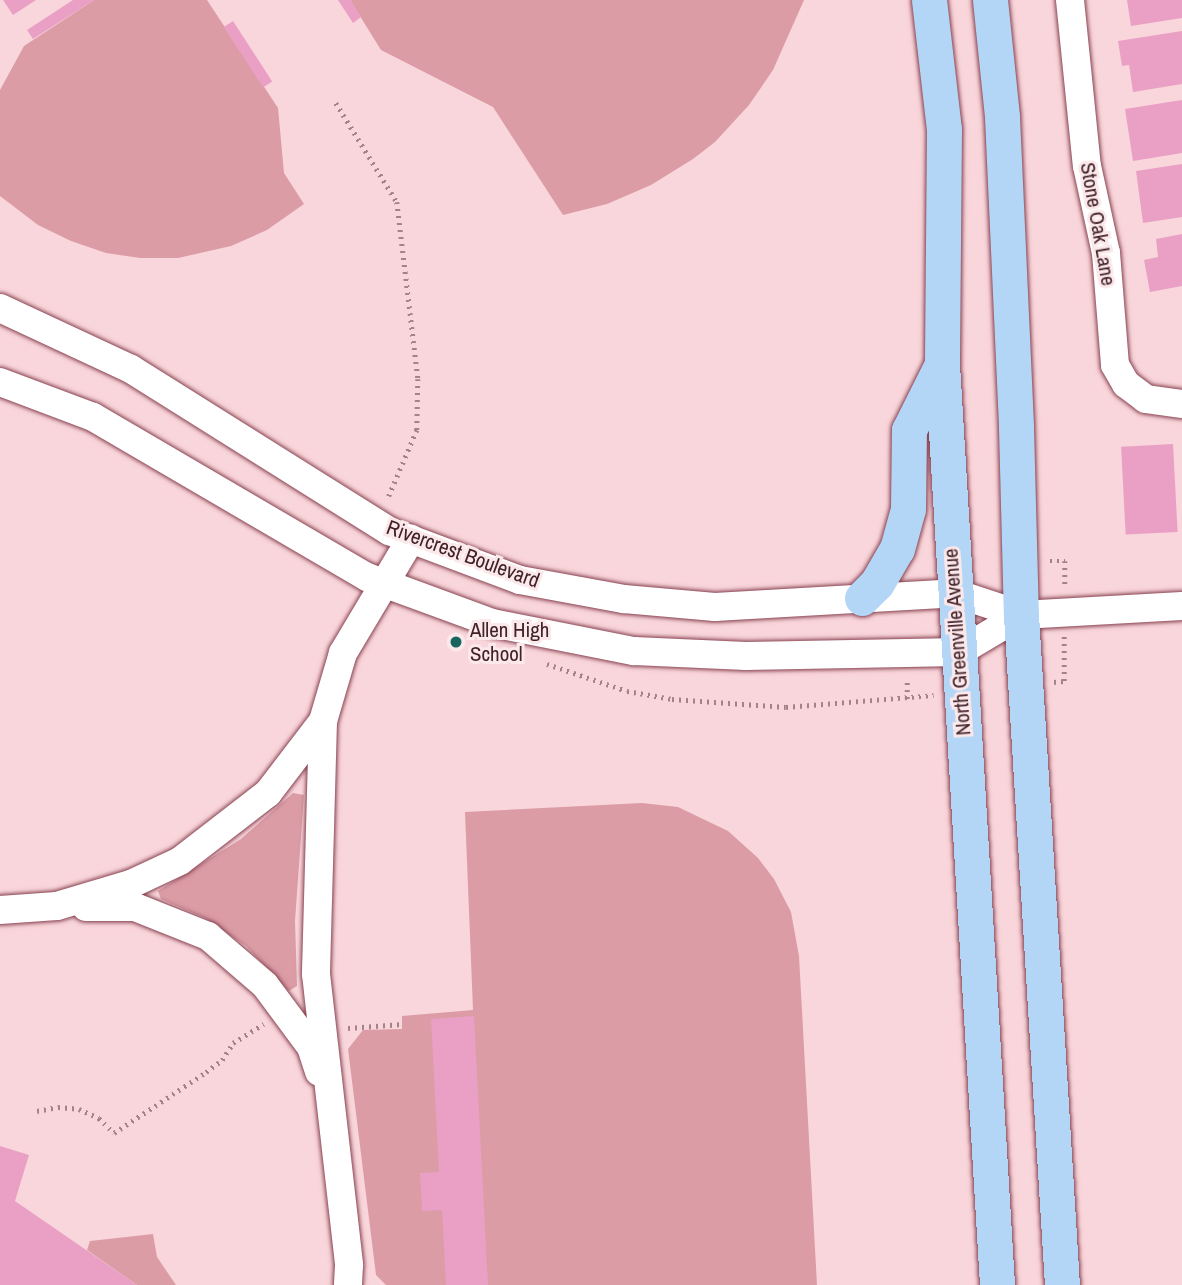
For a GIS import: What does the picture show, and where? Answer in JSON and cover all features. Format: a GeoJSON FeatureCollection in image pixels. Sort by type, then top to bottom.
{"type":"FeatureCollection","features":[{"type":"Feature","properties":{"kind":"main road","name":"North Greenville Avenue"},"geometry":{"type":"LineString","coordinates":[[929,0],[944,129],[942,364],[997,1285]]}},
{"type":"Feature","properties":{"kind":"main road"},"geometry":{"type":"LineString","coordinates":[[990,0],[1002,117],[1016,428],[1021,615],[1062,1285]]}},
{"type":"Feature","properties":{"kind":"main road"},"geometry":{"type":"LineString","coordinates":[[862,598],[877,583],[897,549],[908,509],[909,430],[942,364]]}},
{"type":"Feature","properties":{"kind":"street","name":"Stone Oak Lane"},"geometry":{"type":"LineString","coordinates":[[1070,0],[1086,155],[1106,253],[1115,365],[1126,384],[1146,399],[1182,404]]}},
{"type":"Feature","properties":{"kind":"street","name":"Rivercrest Boulevard"},"geometry":{"type":"LineString","coordinates":[[0,308],[131,369],[388,531],[520,580],[624,599],[715,607],[955,593],[1021,615],[1182,606]]}},
{"type":"Feature","properties":{"kind":"street","name":"Rivercrest Boulevard"},"geometry":{"type":"LineString","coordinates":[[0,382],[93,417],[384,584],[492,623],[634,651],[746,656],[959,652],[1021,615]]}},
{"type":"Feature","properties":{"kind":"street"},"geometry":{"type":"LineString","coordinates":[[348,1285],[349,1265],[316,974],[323,721],[344,653],[411,539]]}},
{"type":"Feature","properties":{"kind":"street"},"geometry":{"type":"LineString","coordinates":[[57,906],[131,884],[180,861],[268,793],[323,721]]}},
{"type":"Feature","properties":{"kind":"street"},"geometry":{"type":"LineString","coordinates":[[0,910],[57,906],[135,907],[208,936],[265,985],[311,1047],[334,1125]]}},
{"type":"Feature","properties":{"kind":"path"},"geometry":{"type":"LineString","coordinates":[[336,103],[397,202],[418,379],[417,430],[389,496]]}},
{"type":"Feature","properties":{"kind":"path"},"geometry":{"type":"LineString","coordinates":[[37,1111],[58,1107],[79,1110],[99,1118],[114,1133],[206,1073],[222,1060],[233,1043],[261,1024],[296,1027]]}},
{"type":"Feature","properties":{"kind":"path"},"geometry":{"type":"LineString","coordinates":[[324,1031],[402,1024]]}},
{"type":"Feature","properties":{"kind":"shaded area"},"geometry":{"type":"Polygon","coordinates":[[[94,0],[207,0],[278,108],[284,173],[304,204],[267,230],[231,246],[178,258],[140,258],[106,253],[71,241],[38,225],[0,196],[0,90],[24,46],[94,0]]]}},
{"type":"Feature","properties":{"kind":"shaded area"},"geometry":{"type":"Polygon","coordinates":[[[350,0],[804,0],[773,70],[749,105],[715,142],[651,185],[607,204],[563,215],[493,107],[381,50],[350,0]]]}},
{"type":"Feature","properties":{"kind":"shaded area"},"geometry":{"type":"Polygon","coordinates":[[[293,793],[304,795],[295,921],[297,986],[289,991],[246,946],[205,918],[161,899],[158,891],[241,839],[293,793]]]}},
{"type":"Feature","properties":{"kind":"shaded area"},"geometry":{"type":"Polygon","coordinates":[[[642,803],[678,807],[728,831],[758,858],[774,879],[791,912],[799,956],[817,1285],[386,1285],[376,1275],[348,1049],[363,1030],[402,1029],[402,1016],[473,1010],[465,812],[642,803]]]}},
{"type":"Feature","properties":{"kind":"shaded area"},"geometry":{"type":"Polygon","coordinates":[[[153,1234],[157,1257],[176,1285],[137,1285],[87,1250],[90,1241],[153,1234]]]}},
{"type":"Feature","properties":{"kind":"building"},"geometry":{"type":"Polygon","coordinates":[[[3,0],[36,0],[13,15],[3,0]]]}},
{"type":"Feature","properties":{"kind":"building"},"geometry":{"type":"Polygon","coordinates":[[[73,0],[94,0],[33,39],[27,30],[73,0]]]}},
{"type":"Feature","properties":{"kind":"building"},"geometry":{"type":"Polygon","coordinates":[[[338,0],[350,0],[361,17],[353,23],[338,0]]]}},
{"type":"Feature","properties":{"kind":"building"},"geometry":{"type":"Polygon","coordinates":[[[1127,0],[1182,0],[1182,18],[1131,26],[1127,0]]]}},
{"type":"Feature","properties":{"kind":"building"},"geometry":{"type":"Polygon","coordinates":[[[233,21],[272,81],[263,87],[224,27],[233,21]]]}},
{"type":"Feature","properties":{"kind":"building"},"geometry":{"type":"Polygon","coordinates":[[[1182,31],[1182,84],[1133,92],[1129,65],[1122,66],[1118,41],[1182,31]]]}},
{"type":"Feature","properties":{"kind":"building"},"geometry":{"type":"Polygon","coordinates":[[[1182,100],[1182,153],[1133,161],[1125,109],[1182,100]]]}},
{"type":"Feature","properties":{"kind":"building"},"geometry":{"type":"Polygon","coordinates":[[[1182,164],[1182,217],[1143,223],[1136,171],[1182,164]]]}},
{"type":"Feature","properties":{"kind":"building"},"geometry":{"type":"Polygon","coordinates":[[[1182,234],[1182,286],[1150,292],[1144,260],[1158,257],[1156,239],[1182,234]]]}},
{"type":"Feature","properties":{"kind":"building"},"geometry":{"type":"Polygon","coordinates":[[[1173,444],[1178,532],[1126,535],[1121,447],[1173,444]]]}},
{"type":"Feature","properties":{"kind":"building"},"geometry":{"type":"Polygon","coordinates":[[[474,1016],[488,1285],[446,1285],[442,1210],[422,1211],[420,1173],[439,1172],[431,1019],[474,1016]]]}},
{"type":"Feature","properties":{"kind":"building"},"geometry":{"type":"Polygon","coordinates":[[[0,1146],[29,1155],[15,1201],[137,1285],[0,1285],[0,1146]]]}},
{"type":"Feature","properties":{"kind":"place","name":"Allen High School"},"geometry":{"type":"Point","coordinates":[456,642]}}]}
